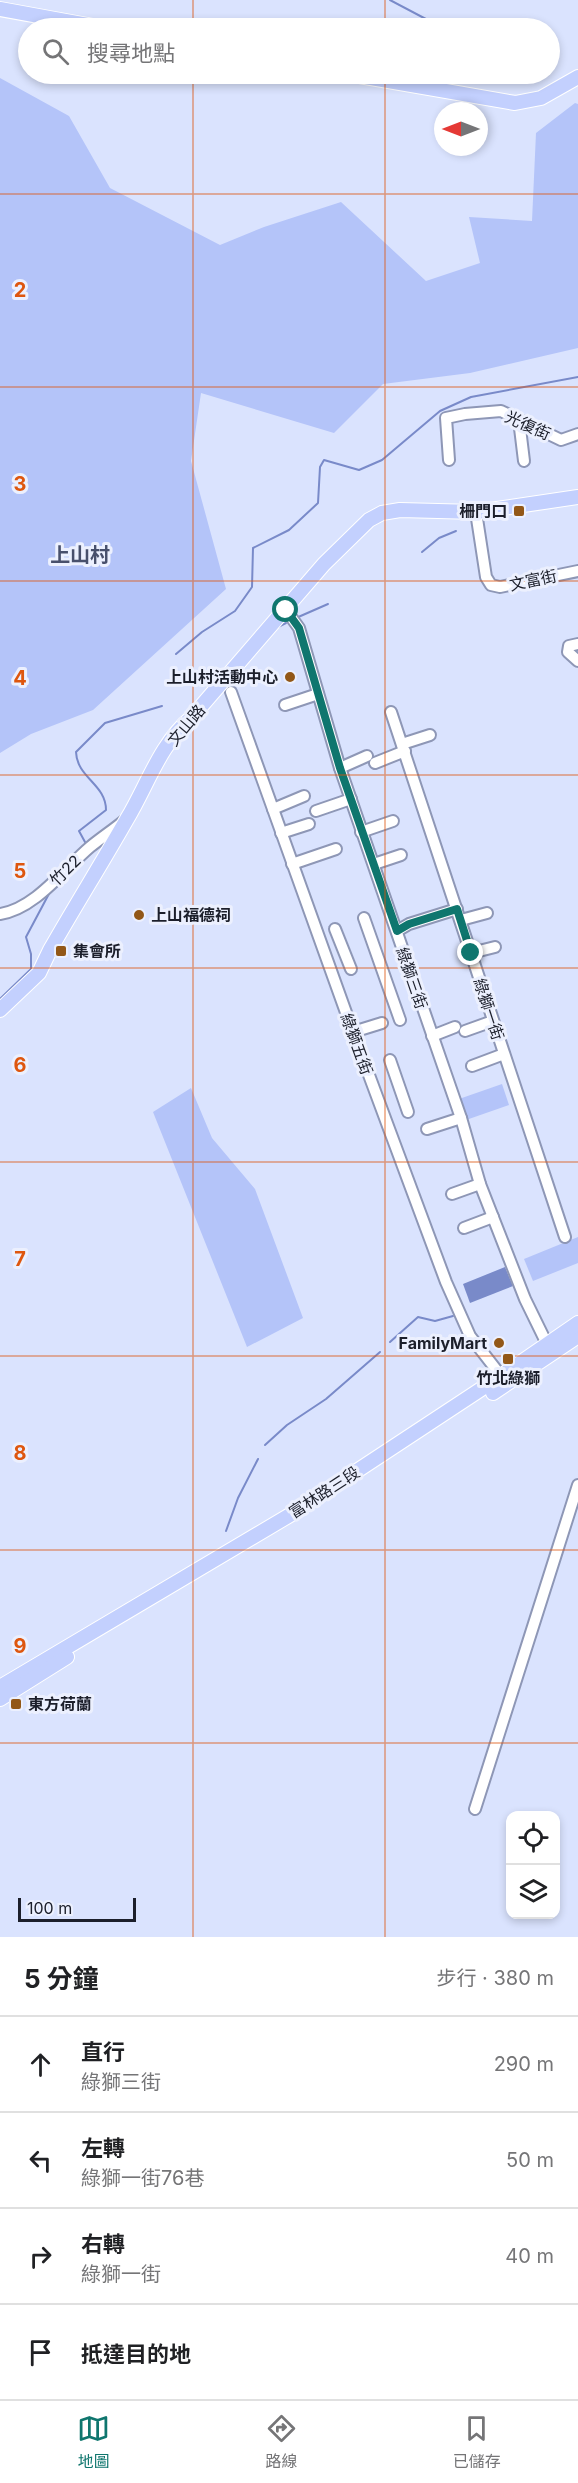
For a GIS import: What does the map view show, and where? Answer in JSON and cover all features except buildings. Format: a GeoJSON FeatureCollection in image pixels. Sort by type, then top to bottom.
{"type":"FeatureCollection","features":[{"type":"Feature","properties":{"kind":"main road"},"geometry":{"type":"LineString","coordinates":[[0,9],[49,18]]}},
{"type":"Feature","properties":{"kind":"main road"},"geometry":{"type":"LineString","coordinates":[[406,84],[515,103],[541,98],[578,77]]}},
{"type":"Feature","properties":{"kind":"main road","name":"文山路"},"geometry":{"type":"LineString","coordinates":[[0,1010],[39,973],[158,762],[181,726],[286,610],[324,564],[369,520],[382,513],[400,510],[477,512],[578,497]]}},
{"type":"Feature","properties":{"kind":"main road","name":"富林路三段"},"geometry":{"type":"LineString","coordinates":[[504,1380],[547,1344],[578,1323]]}},
{"type":"Feature","properties":{"kind":"main road","name":"富林路三段"},"geometry":{"type":"LineString","coordinates":[[65,1653],[295,1522],[504,1380],[578,1336]]}},
{"type":"Feature","properties":{"kind":"main road"},"geometry":{"type":"LineString","coordinates":[[0,1687],[65,1653]]}},
{"type":"Feature","properties":{"kind":"main road"},"geometry":{"type":"LineString","coordinates":[[0,1699],[65,1653]]}},
{"type":"Feature","properties":{"kind":"street","name":"光復街"},"geometry":{"type":"LineString","coordinates":[[449,460],[446,418],[465,414],[501,411],[561,440],[578,434]]}},
{"type":"Feature","properties":{"kind":"street"},"geometry":{"type":"LineString","coordinates":[[519,420],[524,461]]}},
{"type":"Feature","properties":{"kind":"street","name":"文富街"},"geometry":{"type":"LineString","coordinates":[[477,512],[486,577],[491,585],[500,587],[578,571]]}},
{"type":"Feature","properties":{"kind":"street","name":"綠獅三街"},"geometry":{"type":"LineString","coordinates":[[286,610],[299,628],[340,768],[461,1118],[480,1184],[525,1299],[547,1344]]}},
{"type":"Feature","properties":{"kind":"street"},"geometry":{"type":"LineString","coordinates":[[573,645],[568,652],[578,661]]}},
{"type":"Feature","properties":{"kind":"street","name":"綠獅五街"},"geometry":{"type":"LineString","coordinates":[[231,692],[352,1032],[446,1282],[470,1336],[504,1380]]}},
{"type":"Feature","properties":{"kind":"street"},"geometry":{"type":"LineString","coordinates":[[285,705],[318,694]]}},
{"type":"Feature","properties":{"kind":"street","name":"綠獅一街"},"geometry":{"type":"LineString","coordinates":[[391,712],[565,1237]]}},
{"type":"Feature","properties":{"kind":"street"},"geometry":{"type":"LineString","coordinates":[[340,768],[371,760],[430,735]]}},
{"type":"Feature","properties":{"kind":"street"},"geometry":{"type":"LineString","coordinates":[[273,809],[304,796]]}},
{"type":"Feature","properties":{"kind":"street"},"geometry":{"type":"LineString","coordinates":[[316,811],[351,799]]}},
{"type":"Feature","properties":{"kind":"street","name":"竹22"},"geometry":{"type":"LineString","coordinates":[[0,914],[26,905],[92,845],[127,819]]}},
{"type":"Feature","properties":{"kind":"street"},"geometry":{"type":"LineString","coordinates":[[361,831],[393,821]]}},
{"type":"Feature","properties":{"kind":"street"},"geometry":{"type":"LineString","coordinates":[[281,833],[309,824]]}},
{"type":"Feature","properties":{"kind":"street"},"geometry":{"type":"LineString","coordinates":[[292,864],[336,849]]}},
{"type":"Feature","properties":{"kind":"street"},"geometry":{"type":"LineString","coordinates":[[374,864],[401,855]]}},
{"type":"Feature","properties":{"kind":"street"},"geometry":{"type":"LineString","coordinates":[[397,931],[409,924],[459,915],[487,913]]}},
{"type":"Feature","properties":{"kind":"street"},"geometry":{"type":"LineString","coordinates":[[364,918],[400,1020]]}},
{"type":"Feature","properties":{"kind":"street"},"geometry":{"type":"LineString","coordinates":[[335,928],[351,969]]}},
{"type":"Feature","properties":{"kind":"street"},"geometry":{"type":"LineString","coordinates":[[471,953],[495,946]]}},
{"type":"Feature","properties":{"kind":"street"},"geometry":{"type":"LineString","coordinates":[[432,1036],[493,1022]]}},
{"type":"Feature","properties":{"kind":"street"},"geometry":{"type":"LineString","coordinates":[[352,1032],[382,1023]]}},
{"type":"Feature","properties":{"kind":"street"},"geometry":{"type":"LineString","coordinates":[[472,1066],[504,1054]]}},
{"type":"Feature","properties":{"kind":"street"},"geometry":{"type":"LineString","coordinates":[[390,1060],[408,1112]]}},
{"type":"Feature","properties":{"kind":"street"},"geometry":{"type":"LineString","coordinates":[[427,1129],[461,1118]]}},
{"type":"Feature","properties":{"kind":"street"},"geometry":{"type":"LineString","coordinates":[[452,1194],[480,1184]]}},
{"type":"Feature","properties":{"kind":"street"},"geometry":{"type":"LineString","coordinates":[[465,1228],[493,1216]]}},
{"type":"Feature","properties":{"kind":"street"},"geometry":{"type":"LineString","coordinates":[[475,1809],[578,1485]]}},
{"type":"Feature","properties":{"kind":"shaded area"},"geometry":{"type":"Polygon","coordinates":[[[0,78],[69,116],[110,188],[220,245],[264,227],[341,202],[426,281],[480,263],[469,217],[532,221],[536,133],[575,103],[578,104],[578,348],[470,373],[383,384],[334,433],[201,393],[191,461],[226,589],[93,710],[31,734],[0,753],[0,78]]]}},
{"type":"Feature","properties":{"kind":"shaded area"},"geometry":{"type":"Polygon","coordinates":[[[502,1084],[509,1105],[466,1120],[459,1099],[502,1084]]]}},
{"type":"Feature","properties":{"kind":"shaded area"},"geometry":{"type":"Polygon","coordinates":[[[191,1088],[212,1138],[255,1189],[303,1318],[247,1347],[153,1112],[191,1088]]]}},
{"type":"Feature","properties":{"kind":"shaded area"},"geometry":{"type":"Polygon","coordinates":[[[578,1237],[578,1263],[533,1281],[524,1259],[578,1237]]]}},
{"type":"Feature","properties":{"kind":"shaded area"},"geometry":{"type":"Polygon","coordinates":[[[505,1267],[513,1286],[470,1303],[463,1284],[505,1267]]]}},
{"type":"Feature","properties":{"kind":"waterway"},"geometry":{"type":"LineString","coordinates":[[390,0],[424,18]]}},
{"type":"Feature","properties":{"kind":"waterway"},"geometry":{"type":"LineString","coordinates":[[176,654],[202,632],[235,611],[252,587],[253,548],[289,530],[318,503],[320,467],[324,460],[359,470],[382,460],[440,411],[471,397],[578,377]]}},
{"type":"Feature","properties":{"kind":"waterway"},"geometry":{"type":"LineString","coordinates":[[422,552],[439,538],[456,531]]}},
{"type":"Feature","properties":{"kind":"waterway"},"geometry":{"type":"LineString","coordinates":[[296,618],[328,604]]}},
{"type":"Feature","properties":{"kind":"waterway"},"geometry":{"type":"LineString","coordinates":[[278,627],[286,623]]}},
{"type":"Feature","properties":{"kind":"waterway"},"geometry":{"type":"LineString","coordinates":[[85,842],[79,831],[106,810],[105,801],[81,768],[76,752],[105,723],[162,706]]}},
{"type":"Feature","properties":{"kind":"waterway"},"geometry":{"type":"LineString","coordinates":[[0,999],[31,969],[31,954],[26,937],[51,890]]}},
{"type":"Feature","properties":{"kind":"waterway"},"geometry":{"type":"LineString","coordinates":[[390,1342],[418,1317],[435,1321],[453,1316]]}},
{"type":"Feature","properties":{"kind":"waterway"},"geometry":{"type":"LineString","coordinates":[[265,1445],[287,1425],[326,1399],[380,1352]]}},
{"type":"Feature","properties":{"kind":"waterway"},"geometry":{"type":"LineString","coordinates":[[226,1531],[238,1498],[258,1459]]}},
{"type":"Feature","properties":{"kind":"place","name":"柵門口"},"geometry":{"type":"Point","coordinates":[519,511]}},
{"type":"Feature","properties":{"kind":"place","name":"上山村活動中心"},"geometry":{"type":"Point","coordinates":[290,677]}},
{"type":"Feature","properties":{"kind":"place","name":"上山福德祠"},"geometry":{"type":"Point","coordinates":[139,915]}},
{"type":"Feature","properties":{"kind":"place","name":"集會所"},"geometry":{"type":"Point","coordinates":[61,951]}},
{"type":"Feature","properties":{"kind":"place","name":"FamilyMart"},"geometry":{"type":"Point","coordinates":[499,1343]}},
{"type":"Feature","properties":{"kind":"place","name":"竹北綠獅"},"geometry":{"type":"Point","coordinates":[508,1359]}},
{"type":"Feature","properties":{"kind":"place","name":"東方荷蘭"},"geometry":{"type":"Point","coordinates":[16,1704]}},
{"type":"Feature","properties":{"kind":"district","name":"上山村"},"geometry":{"type":"Point","coordinates":[80,555]}},
{"type":"Feature","properties":{"kind":"route"},"geometry":{"type":"LineString","coordinates":[[286,610],[299,628],[340,768],[397,931],[409,924],[457,909],[471,953]]}}]}
